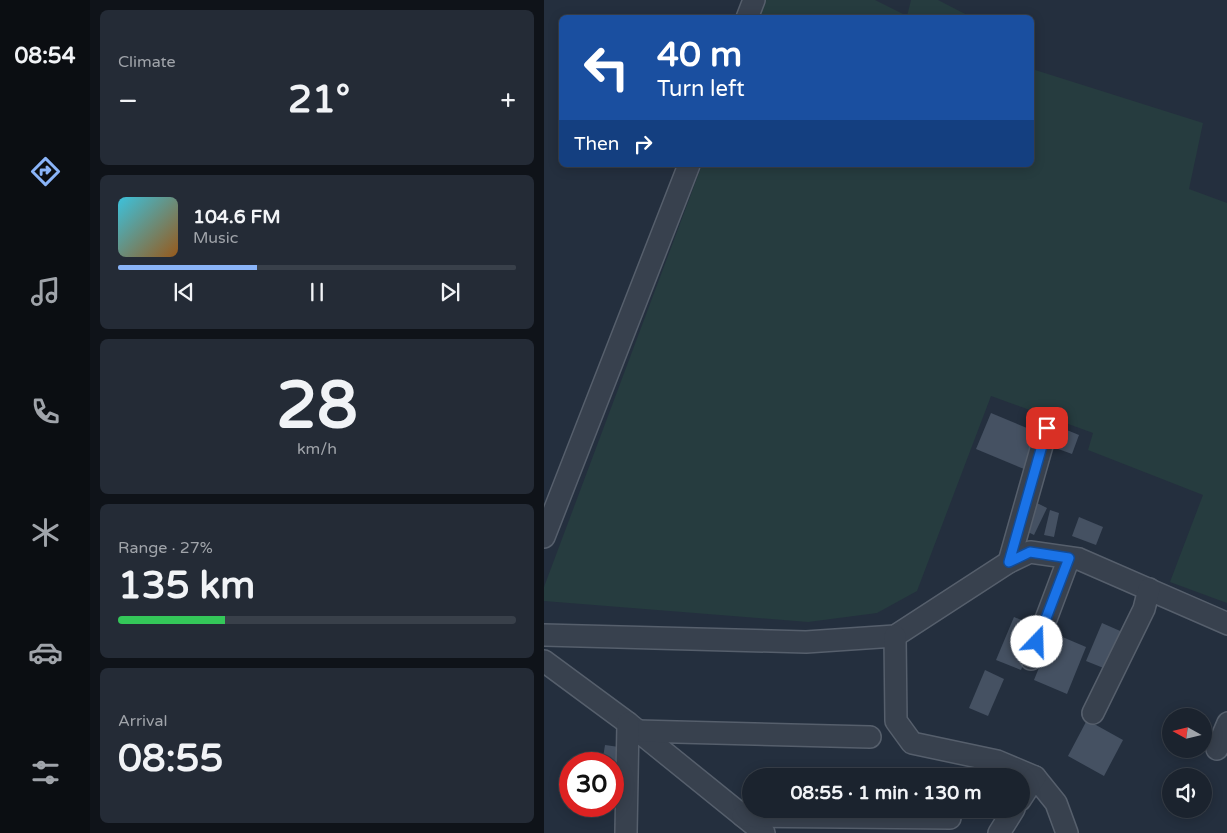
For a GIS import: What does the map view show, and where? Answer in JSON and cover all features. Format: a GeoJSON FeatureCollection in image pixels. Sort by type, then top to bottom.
{"type":"FeatureCollection","features":[{"type":"Feature","properties":{"kind":"street"},"geometry":{"type":"LineString","coordinates":[[748,15],[754,0]]}},
{"type":"Feature","properties":{"kind":"street"},"geometry":{"type":"LineString","coordinates":[[544,537],[688,167]]}},
{"type":"Feature","properties":{"kind":"street"},"geometry":{"type":"LineString","coordinates":[[1009,562],[1047,428]]}},
{"type":"Feature","properties":{"kind":"street"},"geometry":{"type":"LineString","coordinates":[[544,634],[806,642],[895,636],[1009,562],[1030,552],[1079,559],[1227,624]]}},
{"type":"Feature","properties":{"kind":"street"},"geometry":{"type":"LineString","coordinates":[[1031,660],[1069,558]]}},
{"type":"Feature","properties":{"kind":"street"},"geometry":{"type":"LineString","coordinates":[[1093,713],[1144,609],[1149,590]]}},
{"type":"Feature","properties":{"kind":"street"},"geometry":{"type":"LineString","coordinates":[[895,636],[896,721],[912,744],[997,761],[1035,777],[1056,804],[1067,833]]}},
{"type":"Feature","properties":{"kind":"street"},"geometry":{"type":"LineString","coordinates":[[544,661],[633,727],[742,814]]}},
{"type":"Feature","properties":{"kind":"street"},"geometry":{"type":"LineString","coordinates":[[1217,749],[1227,723]]}},
{"type":"Feature","properties":{"kind":"street"},"geometry":{"type":"LineString","coordinates":[[633,727],[870,737]]}},
{"type":"Feature","properties":{"kind":"street"},"geometry":{"type":"LineString","coordinates":[[626,833],[633,727]]}},
{"type":"Feature","properties":{"kind":"street"},"geometry":{"type":"LineString","coordinates":[[1030,785],[1035,777]]}},
{"type":"Feature","properties":{"kind":"street"},"geometry":{"type":"LineString","coordinates":[[746,818],[764,833]]}},
{"type":"Feature","properties":{"kind":"street"},"geometry":{"type":"LineString","coordinates":[[999,833],[1008,818]]}},
{"type":"Feature","properties":{"kind":"green space"},"geometry":{"type":"Polygon","coordinates":[[[764,0],[875,0],[905,15],[759,15],[764,0]]]}},
{"type":"Feature","properties":{"kind":"green space"},"geometry":{"type":"Polygon","coordinates":[[[911,0],[938,0],[967,15],[907,15],[911,0]]]}},
{"type":"Feature","properties":{"kind":"green space"},"geometry":{"type":"Polygon","coordinates":[[[1034,70],[1203,123],[1189,189],[1227,203],[1227,603],[1170,582],[1203,495],[1088,450],[1093,433],[991,396],[917,591],[877,613],[808,622],[544,601],[544,587],[701,167],[1034,167],[1034,70]]]}},
{"type":"Feature","properties":{"kind":"building"},"geometry":{"type":"Polygon","coordinates":[[[991,413],[1039,433],[1024,469],[976,449],[991,413]]]}},
{"type":"Feature","properties":{"kind":"building"},"geometry":{"type":"Polygon","coordinates":[[[1057,426],[1079,435],[1072,454],[1050,446],[1057,426]]]}},
{"type":"Feature","properties":{"kind":"building"},"geometry":{"type":"Polygon","coordinates":[[[1035,502],[1047,508],[1034,535],[1022,529],[1035,502]]]}},
{"type":"Feature","properties":{"kind":"building"},"geometry":{"type":"Polygon","coordinates":[[[1050,510],[1059,513],[1054,537],[1044,535],[1050,510]]]}},
{"type":"Feature","properties":{"kind":"building"},"geometry":{"type":"Polygon","coordinates":[[[1079,517],[1103,527],[1096,545],[1072,536],[1079,517]]]}},
{"type":"Feature","properties":{"kind":"building"},"geometry":{"type":"Polygon","coordinates":[[[1014,617],[1038,627],[1021,670],[996,660],[1014,617]]]}},
{"type":"Feature","properties":{"kind":"building"},"geometry":{"type":"Polygon","coordinates":[[[1102,623],[1127,634],[1111,671],[1086,661],[1102,623]]]}},
{"type":"Feature","properties":{"kind":"building"},"geometry":{"type":"Polygon","coordinates":[[[1053,633],[1086,647],[1067,694],[1034,680],[1053,633]]]}},
{"type":"Feature","properties":{"kind":"building"},"geometry":{"type":"Polygon","coordinates":[[[985,670],[1004,679],[988,716],[969,708],[985,670]]]}},
{"type":"Feature","properties":{"kind":"building"},"geometry":{"type":"Polygon","coordinates":[[[1087,720],[1123,740],[1104,776],[1068,756],[1087,720]]]}},
{"type":"Feature","properties":{"kind":"building"},"geometry":{"type":"Polygon","coordinates":[[[605,745],[619,747],[618,752],[604,752],[605,745]]]}},
{"type":"Feature","properties":{"kind":"route"},"geometry":{"type":"LineString","coordinates":[[1037,642],[1069,558],[1030,552],[1009,562],[1047,428]]}}]}
